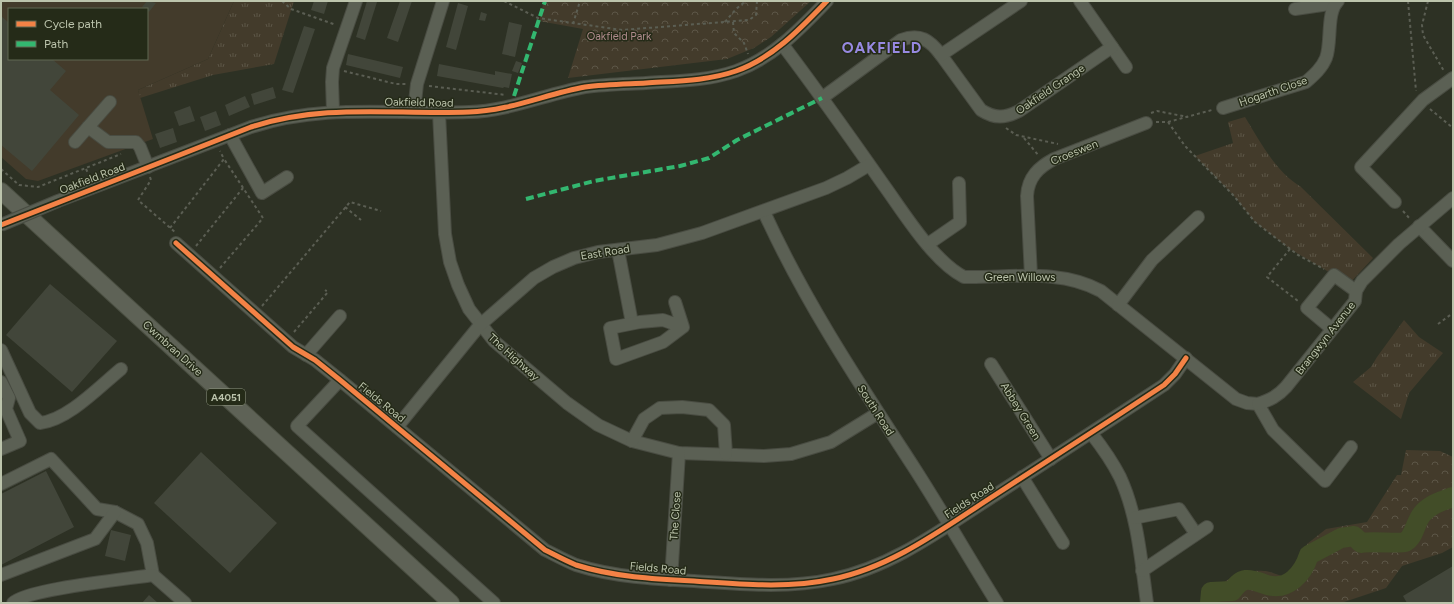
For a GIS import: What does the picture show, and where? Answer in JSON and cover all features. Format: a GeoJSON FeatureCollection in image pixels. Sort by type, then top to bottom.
{"type":"FeatureCollection","features":[{"type":"Feature","properties":{"kind":"main road","name":"Cwmbran Drive"},"geometry":{"type":"LineString","coordinates":[[1,191],[451,603]]}},
{"type":"Feature","properties":{"kind":"street"},"geometry":{"type":"LineString","coordinates":[[333,111],[333,68],[356,1]]}},
{"type":"Feature","properties":{"kind":"street","name":"Oakfield Road"},"geometry":{"type":"LineString","coordinates":[[414,111],[416,84],[444,1]]}},
{"type":"Feature","properties":{"kind":"street","name":"Oakfield Road"},"geometry":{"type":"LineString","coordinates":[[1,225],[58,201],[230,135],[277,119],[333,111],[414,111],[439,113],[491,110],[587,87],[705,78],[736,71],[751,64],[782,44],[803,27],[827,1]]}},
{"type":"Feature","properties":{"kind":"street"},"geometry":{"type":"LineString","coordinates":[[941,55],[1021,1]]}},
{"type":"Feature","properties":{"kind":"street"},"geometry":{"type":"LineString","coordinates":[[1080,1],[1126,67]]}},
{"type":"Feature","properties":{"kind":"street"},"geometry":{"type":"LineString","coordinates":[[1295,9],[1337,2]]}},
{"type":"Feature","properties":{"kind":"street","name":"Hogarth Close"},"geometry":{"type":"LineString","coordinates":[[1223,108],[1306,82],[1314,75],[1326,58],[1332,12],[1337,2]]}},
{"type":"Feature","properties":{"kind":"street","name":"Oakfield Grange"},"geometry":{"type":"LineString","coordinates":[[822,98],[896,44],[908,38],[915,37],[928,40],[941,55],[981,110],[988,114],[1003,117],[1019,111],[1112,47]]}},
{"type":"Feature","properties":{"kind":"street","name":"Green Willows"},"geometry":{"type":"LineString","coordinates":[[782,44],[928,244],[952,271],[964,277],[1056,277],[1086,283],[1101,291],[1236,399],[1247,403],[1258,404]]}},
{"type":"Feature","properties":{"kind":"street"},"geometry":{"type":"LineString","coordinates":[[1395,202],[1361,166],[1419,103],[1451,79]]}},
{"type":"Feature","properties":{"kind":"street"},"geometry":{"type":"LineString","coordinates":[[75,142],[110,102]]}},
{"type":"Feature","properties":{"kind":"street","name":"The Highway"},"geometry":{"type":"LineString","coordinates":[[439,113],[445,234],[450,262],[458,285],[469,309],[494,341],[567,403],[598,426],[632,441],[679,453],[764,456],[791,454],[831,442],[878,413]]}},
{"type":"Feature","properties":{"kind":"street","name":"Croeswen"},"geometry":{"type":"LineString","coordinates":[[1031,276],[1027,188],[1034,175],[1045,163],[1148,118]]}},
{"type":"Feature","properties":{"kind":"street"},"geometry":{"type":"LineString","coordinates":[[88,127],[108,142],[133,141],[140,147],[148,167]]}},
{"type":"Feature","properties":{"kind":"street"},"geometry":{"type":"LineString","coordinates":[[230,135],[262,193],[287,177]]}},
{"type":"Feature","properties":{"kind":"street","name":"East Road"},"geometry":{"type":"LineString","coordinates":[[397,427],[480,325],[534,278],[553,267],[574,258],[598,252],[681,240],[764,212],[826,188],[870,165]]}},
{"type":"Feature","properties":{"kind":"street"},"geometry":{"type":"LineString","coordinates":[[928,244],[960,222],[959,183]]}},
{"type":"Feature","properties":{"kind":"street","name":"Brangwyn Avenue"},"geometry":{"type":"LineString","coordinates":[[1258,404],[1274,398],[1286,387],[1355,301],[1356,291],[1362,281],[1418,227],[1453,198]]}},
{"type":"Feature","properties":{"kind":"street","name":"South Road"},"geometry":{"type":"LineString","coordinates":[[764,212],[806,297],[997,603]]}},
{"type":"Feature","properties":{"kind":"street"},"geometry":{"type":"LineString","coordinates":[[1118,305],[1152,260],[1198,217]]}},
{"type":"Feature","properties":{"kind":"street"},"geometry":{"type":"LineString","coordinates":[[1418,227],[1453,261]]}},
{"type":"Feature","properties":{"kind":"street","name":"Fields Road"},"geometry":{"type":"LineString","coordinates":[[176,243],[287,342],[340,380],[545,550],[575,564],[610,573],[671,580],[743,584],[792,583],[833,580],[869,569],[902,553],[948,525],[1164,385],[1175,374],[1186,358]]}},
{"type":"Feature","properties":{"kind":"street"},"geometry":{"type":"LineString","coordinates":[[618,250],[632,323]]}},
{"type":"Feature","properties":{"kind":"street"},"geometry":{"type":"LineString","coordinates":[[1332,329],[1307,308],[1334,275],[1356,291]]}},
{"type":"Feature","properties":{"kind":"street"},"geometry":{"type":"LineString","coordinates":[[675,302],[683,327]]}},
{"type":"Feature","properties":{"kind":"street"},"geometry":{"type":"LineString","coordinates":[[306,355],[340,316]]}},
{"type":"Feature","properties":{"kind":"street"},"geometry":{"type":"LineString","coordinates":[[663,320],[683,327],[663,342],[616,359],[610,328],[632,323],[663,320]]}},
{"type":"Feature","properties":{"kind":"street"},"geometry":{"type":"LineString","coordinates":[[1,350],[30,412],[40,423],[50,422],[67,412],[121,369]]}},
{"type":"Feature","properties":{"kind":"street","name":"Abbey Green"},"geometry":{"type":"LineString","coordinates":[[991,364],[1051,459]]}},
{"type":"Feature","properties":{"kind":"street"},"geometry":{"type":"LineString","coordinates":[[340,380],[297,426],[494,603]]}},
{"type":"Feature","properties":{"kind":"street"},"geometry":{"type":"LineString","coordinates":[[1,382],[9,398],[6,409],[20,441],[1,450]]}},
{"type":"Feature","properties":{"kind":"street"},"geometry":{"type":"LineString","coordinates":[[1258,404],[1273,430],[1325,481],[1351,447]]}},
{"type":"Feature","properties":{"kind":"street"},"geometry":{"type":"LineString","coordinates":[[632,441],[644,419],[660,408],[682,407],[709,410],[724,425],[726,454]]}},
{"type":"Feature","properties":{"kind":"street"},"geometry":{"type":"LineString","coordinates":[[1091,433],[1103,449],[1119,476],[1134,518],[1147,603]]}},
{"type":"Feature","properties":{"kind":"street","name":"The Close"},"geometry":{"type":"LineString","coordinates":[[671,580],[679,453]]}},
{"type":"Feature","properties":{"kind":"street"},"geometry":{"type":"LineString","coordinates":[[1,484],[51,459],[97,509],[116,512],[138,524],[147,543],[153,575],[185,603]]}},
{"type":"Feature","properties":{"kind":"street"},"geometry":{"type":"LineString","coordinates":[[1022,477],[1063,542]]}},
{"type":"Feature","properties":{"kind":"street"},"geometry":{"type":"LineString","coordinates":[[1134,518],[1179,509],[1196,534]]}},
{"type":"Feature","properties":{"kind":"street"},"geometry":{"type":"LineString","coordinates":[[1,575],[95,539],[116,512]]}},
{"type":"Feature","properties":{"kind":"street"},"geometry":{"type":"LineString","coordinates":[[1142,571],[1207,527]]}},
{"type":"Feature","properties":{"kind":"street"},"geometry":{"type":"LineString","coordinates":[[12,603],[18,598],[46,591],[153,575]]}},
{"type":"Feature","properties":{"kind":"path"},"geometry":{"type":"LineString","coordinates":[[282,1],[291,9],[347,29]]}},
{"type":"Feature","properties":{"kind":"path"},"geometry":{"type":"LineString","coordinates":[[504,1],[538,18],[622,30],[733,22],[754,18],[757,12],[757,1]]}},
{"type":"Feature","properties":{"kind":"path"},"geometry":{"type":"LineString","coordinates":[[573,24],[580,1]]}},
{"type":"Feature","properties":{"kind":"path"},"geometry":{"type":"LineString","coordinates":[[725,22],[733,11],[746,1]]}},
{"type":"Feature","properties":{"kind":"path"},"geometry":{"type":"LineString","coordinates":[[1408,1],[1419,103],[1453,128]]}},
{"type":"Feature","properties":{"kind":"path"},"geometry":{"type":"LineString","coordinates":[[1428,1],[1422,25],[1423,35],[1451,79]]}},
{"type":"Feature","properties":{"kind":"path"},"geometry":{"type":"LineString","coordinates":[[733,22],[734,33],[744,43],[751,64]]}},
{"type":"Feature","properties":{"kind":"path"},"geometry":{"type":"LineString","coordinates":[[333,68],[396,84],[416,84],[506,95]]}},
{"type":"Feature","properties":{"kind":"path"},"geometry":{"type":"LineString","coordinates":[[1223,108],[1168,122],[1185,146],[1234,196],[1255,222],[1290,249],[1334,275]]}},
{"type":"Feature","properties":{"kind":"path"},"geometry":{"type":"LineString","coordinates":[[1148,118],[1157,111],[1188,117]]}},
{"type":"Feature","properties":{"kind":"path"},"geometry":{"type":"LineString","coordinates":[[1003,117],[1008,129],[1023,137],[1064,144]]}},
{"type":"Feature","properties":{"kind":"path"},"geometry":{"type":"LineString","coordinates":[[1023,137],[1045,163]]}},
{"type":"Feature","properties":{"kind":"path"},"geometry":{"type":"LineString","coordinates":[[213,276],[263,218],[224,159],[215,141]]}},
{"type":"Feature","properties":{"kind":"path"},"geometry":{"type":"LineString","coordinates":[[1,169],[19,185],[38,187],[140,147]]}},
{"type":"Feature","properties":{"kind":"path"},"geometry":{"type":"LineString","coordinates":[[170,228],[224,159]]}},
{"type":"Feature","properties":{"kind":"path"},"geometry":{"type":"LineString","coordinates":[[148,167],[151,180],[138,200],[182,238],[176,243]]}},
{"type":"Feature","properties":{"kind":"path"},"geometry":{"type":"LineString","coordinates":[[189,254],[244,188]]}},
{"type":"Feature","properties":{"kind":"path"},"geometry":{"type":"LineString","coordinates":[[255,314],[350,202],[381,211]]}},
{"type":"Feature","properties":{"kind":"path"},"geometry":{"type":"LineString","coordinates":[[1395,202],[1418,227]]}},
{"type":"Feature","properties":{"kind":"path"},"geometry":{"type":"LineString","coordinates":[[345,207],[361,220]]}},
{"type":"Feature","properties":{"kind":"path"},"geometry":{"type":"LineString","coordinates":[[1290,249],[1267,277],[1307,308]]}},
{"type":"Feature","properties":{"kind":"path"},"geometry":{"type":"LineString","coordinates":[[287,342],[328,292],[325,290]]}},
{"type":"Feature","properties":{"kind":"path"},"geometry":{"type":"LineString","coordinates":[[1438,324],[1453,313]]}},
{"type":"Feature","properties":{"kind":"green space"},"geometry":{"type":"Polygon","coordinates":[[[1,1],[234,1],[208,59],[138,90],[153,139],[38,181],[26,179],[1,157],[1,1]]]}},
{"type":"Feature","properties":{"kind":"green space"},"geometry":{"type":"Polygon","coordinates":[[[234,1],[294,1],[274,64],[213,75],[140,98],[138,90],[208,59],[234,1]]]}},
{"type":"Feature","properties":{"kind":"green space","name":"Oakfield Park"},"geometry":{"type":"Polygon","coordinates":[[[544,1],[811,1],[771,37],[754,48],[727,59],[568,78],[583,29],[539,21],[544,1]]]}},
{"type":"Feature","properties":{"kind":"green space"},"geometry":{"type":"Polygon","coordinates":[[[1245,117],[1276,165],[1292,181],[1301,187],[1373,258],[1349,284],[1290,249],[1255,222],[1234,196],[1195,156],[1233,143],[1228,122],[1245,117]]]}},
{"type":"Feature","properties":{"kind":"green space"},"geometry":{"type":"Polygon","coordinates":[[[1404,320],[1419,337],[1443,353],[1409,393],[1401,419],[1353,382],[1371,367],[1404,320]]]}},
{"type":"Feature","properties":{"kind":"green space"},"geometry":{"type":"Polygon","coordinates":[[[1406,450],[1440,451],[1453,457],[1453,547],[1442,553],[1402,566],[1386,588],[1341,603],[1208,603],[1207,598],[1219,586],[1225,581],[1239,574],[1264,571],[1288,578],[1303,561],[1307,544],[1326,529],[1367,522],[1397,475],[1401,475],[1406,450]]]}},
{"type":"Feature","properties":{"kind":"building"},"geometry":{"type":"Polygon","coordinates":[[[147,1],[156,3],[149,12],[148,8],[142,7],[147,1]]]}},
{"type":"Feature","properties":{"kind":"building"},"geometry":{"type":"Polygon","coordinates":[[[314,1],[328,1],[324,14],[311,10],[314,1]]]}},
{"type":"Feature","properties":{"kind":"building"},"geometry":{"type":"Polygon","coordinates":[[[367,1],[377,2],[365,40],[356,37],[367,1]]]}},
{"type":"Feature","properties":{"kind":"building"},"geometry":{"type":"Polygon","coordinates":[[[400,1],[412,1],[398,42],[387,38],[400,1]]]}},
{"type":"Feature","properties":{"kind":"building"},"geometry":{"type":"Polygon","coordinates":[[[458,3],[468,6],[456,50],[446,47],[458,3]]]}},
{"type":"Feature","properties":{"kind":"building"},"geometry":{"type":"Polygon","coordinates":[[[481,12],[487,14],[485,21],[479,20],[481,12]]]}},
{"type":"Feature","properties":{"kind":"building"},"geometry":{"type":"Polygon","coordinates":[[[1,16],[8,22],[8,60],[53,60],[66,71],[50,90],[79,115],[32,171],[1,145],[1,16]]]}},
{"type":"Feature","properties":{"kind":"building"},"geometry":{"type":"Polygon","coordinates":[[[509,22],[522,25],[515,57],[502,54],[509,22]]]}},
{"type":"Feature","properties":{"kind":"building"},"geometry":{"type":"Polygon","coordinates":[[[304,26],[315,29],[293,93],[282,90],[304,26]]]}},
{"type":"Feature","properties":{"kind":"building"},"geometry":{"type":"Polygon","coordinates":[[[348,54],[403,67],[400,78],[346,65],[348,54]]]}},
{"type":"Feature","properties":{"kind":"building"},"geometry":{"type":"Polygon","coordinates":[[[516,61],[522,63],[518,73],[512,71],[516,61]]]}},
{"type":"Feature","properties":{"kind":"building"},"geometry":{"type":"Polygon","coordinates":[[[439,64],[495,75],[495,71],[512,74],[509,88],[437,76],[439,64]]]}},
{"type":"Feature","properties":{"kind":"building"},"geometry":{"type":"Polygon","coordinates":[[[273,87],[276,98],[254,105],[251,94],[273,87]]]}},
{"type":"Feature","properties":{"kind":"building"},"geometry":{"type":"Polygon","coordinates":[[[245,96],[250,107],[229,116],[225,105],[245,96]]]}},
{"type":"Feature","properties":{"kind":"building"},"geometry":{"type":"Polygon","coordinates":[[[190,106],[195,121],[179,126],[174,112],[190,106]]]}},
{"type":"Feature","properties":{"kind":"building"},"geometry":{"type":"Polygon","coordinates":[[[216,111],[221,125],[205,131],[200,117],[216,111]]]}},
{"type":"Feature","properties":{"kind":"building"},"geometry":{"type":"Polygon","coordinates":[[[173,128],[177,142],[160,148],[155,134],[173,128]]]}},
{"type":"Feature","properties":{"kind":"building"},"geometry":{"type":"Polygon","coordinates":[[[50,284],[117,341],[72,392],[6,335],[50,284]]]}},
{"type":"Feature","properties":{"kind":"building"},"geometry":{"type":"Polygon","coordinates":[[[201,452],[277,523],[230,573],[154,503],[201,452]]]}},
{"type":"Feature","properties":{"kind":"building"},"geometry":{"type":"Polygon","coordinates":[[[46,471],[74,527],[1,565],[1,494],[46,471]]]}},
{"type":"Feature","properties":{"kind":"building"},"geometry":{"type":"Polygon","coordinates":[[[111,530],[131,535],[125,561],[105,556],[111,530]]]}},
{"type":"Feature","properties":{"kind":"building"},"geometry":{"type":"Polygon","coordinates":[[[1453,566],[1453,603],[1407,603],[1403,596],[1453,566]]]}},
{"type":"Feature","properties":{"kind":"building"},"geometry":{"type":"Polygon","coordinates":[[[149,595],[158,603],[142,603],[149,595]]]}},
{"type":"Feature","properties":{"kind":"waterway"},"geometry":{"type":"LineString","coordinates":[[1210,603],[1211,592],[1232,591],[1238,584],[1246,580],[1256,581],[1267,585],[1282,586],[1294,579],[1299,574],[1303,569],[1309,555],[1341,538],[1354,536],[1361,543],[1405,542],[1411,536],[1420,516],[1426,510],[1437,503],[1453,497]]}},
{"type":"Feature","properties":{"kind":"marked path"},"geometry":{"type":"LineString","coordinates":[[514,96],[545,1]]}},
{"type":"Feature","properties":{"kind":"marked path"},"geometry":{"type":"LineString","coordinates":[[526,199],[594,181],[680,166],[709,158],[737,140],[822,98]]}},
{"type":"Feature","properties":{"kind":"cycle path"},"geometry":{"type":"LineString","coordinates":[[1,225],[251,127],[279,120],[333,112],[441,113],[484,111],[499,109],[585,87],[691,80],[714,77],[736,71],[774,50],[797,32],[827,1]]}},
{"type":"Feature","properties":{"kind":"cycle path"},"geometry":{"type":"LineString","coordinates":[[176,243],[293,347],[315,360],[340,380],[545,550],[576,565],[634,577],[781,585],[833,579],[877,565],[897,556],[938,532],[1164,385],[1175,374],[1186,358]]}},
{"type":"Feature","properties":{"kind":"district","name":"OAKFIELD"},"geometry":{"type":"Point","coordinates":[882,48]}}]}
